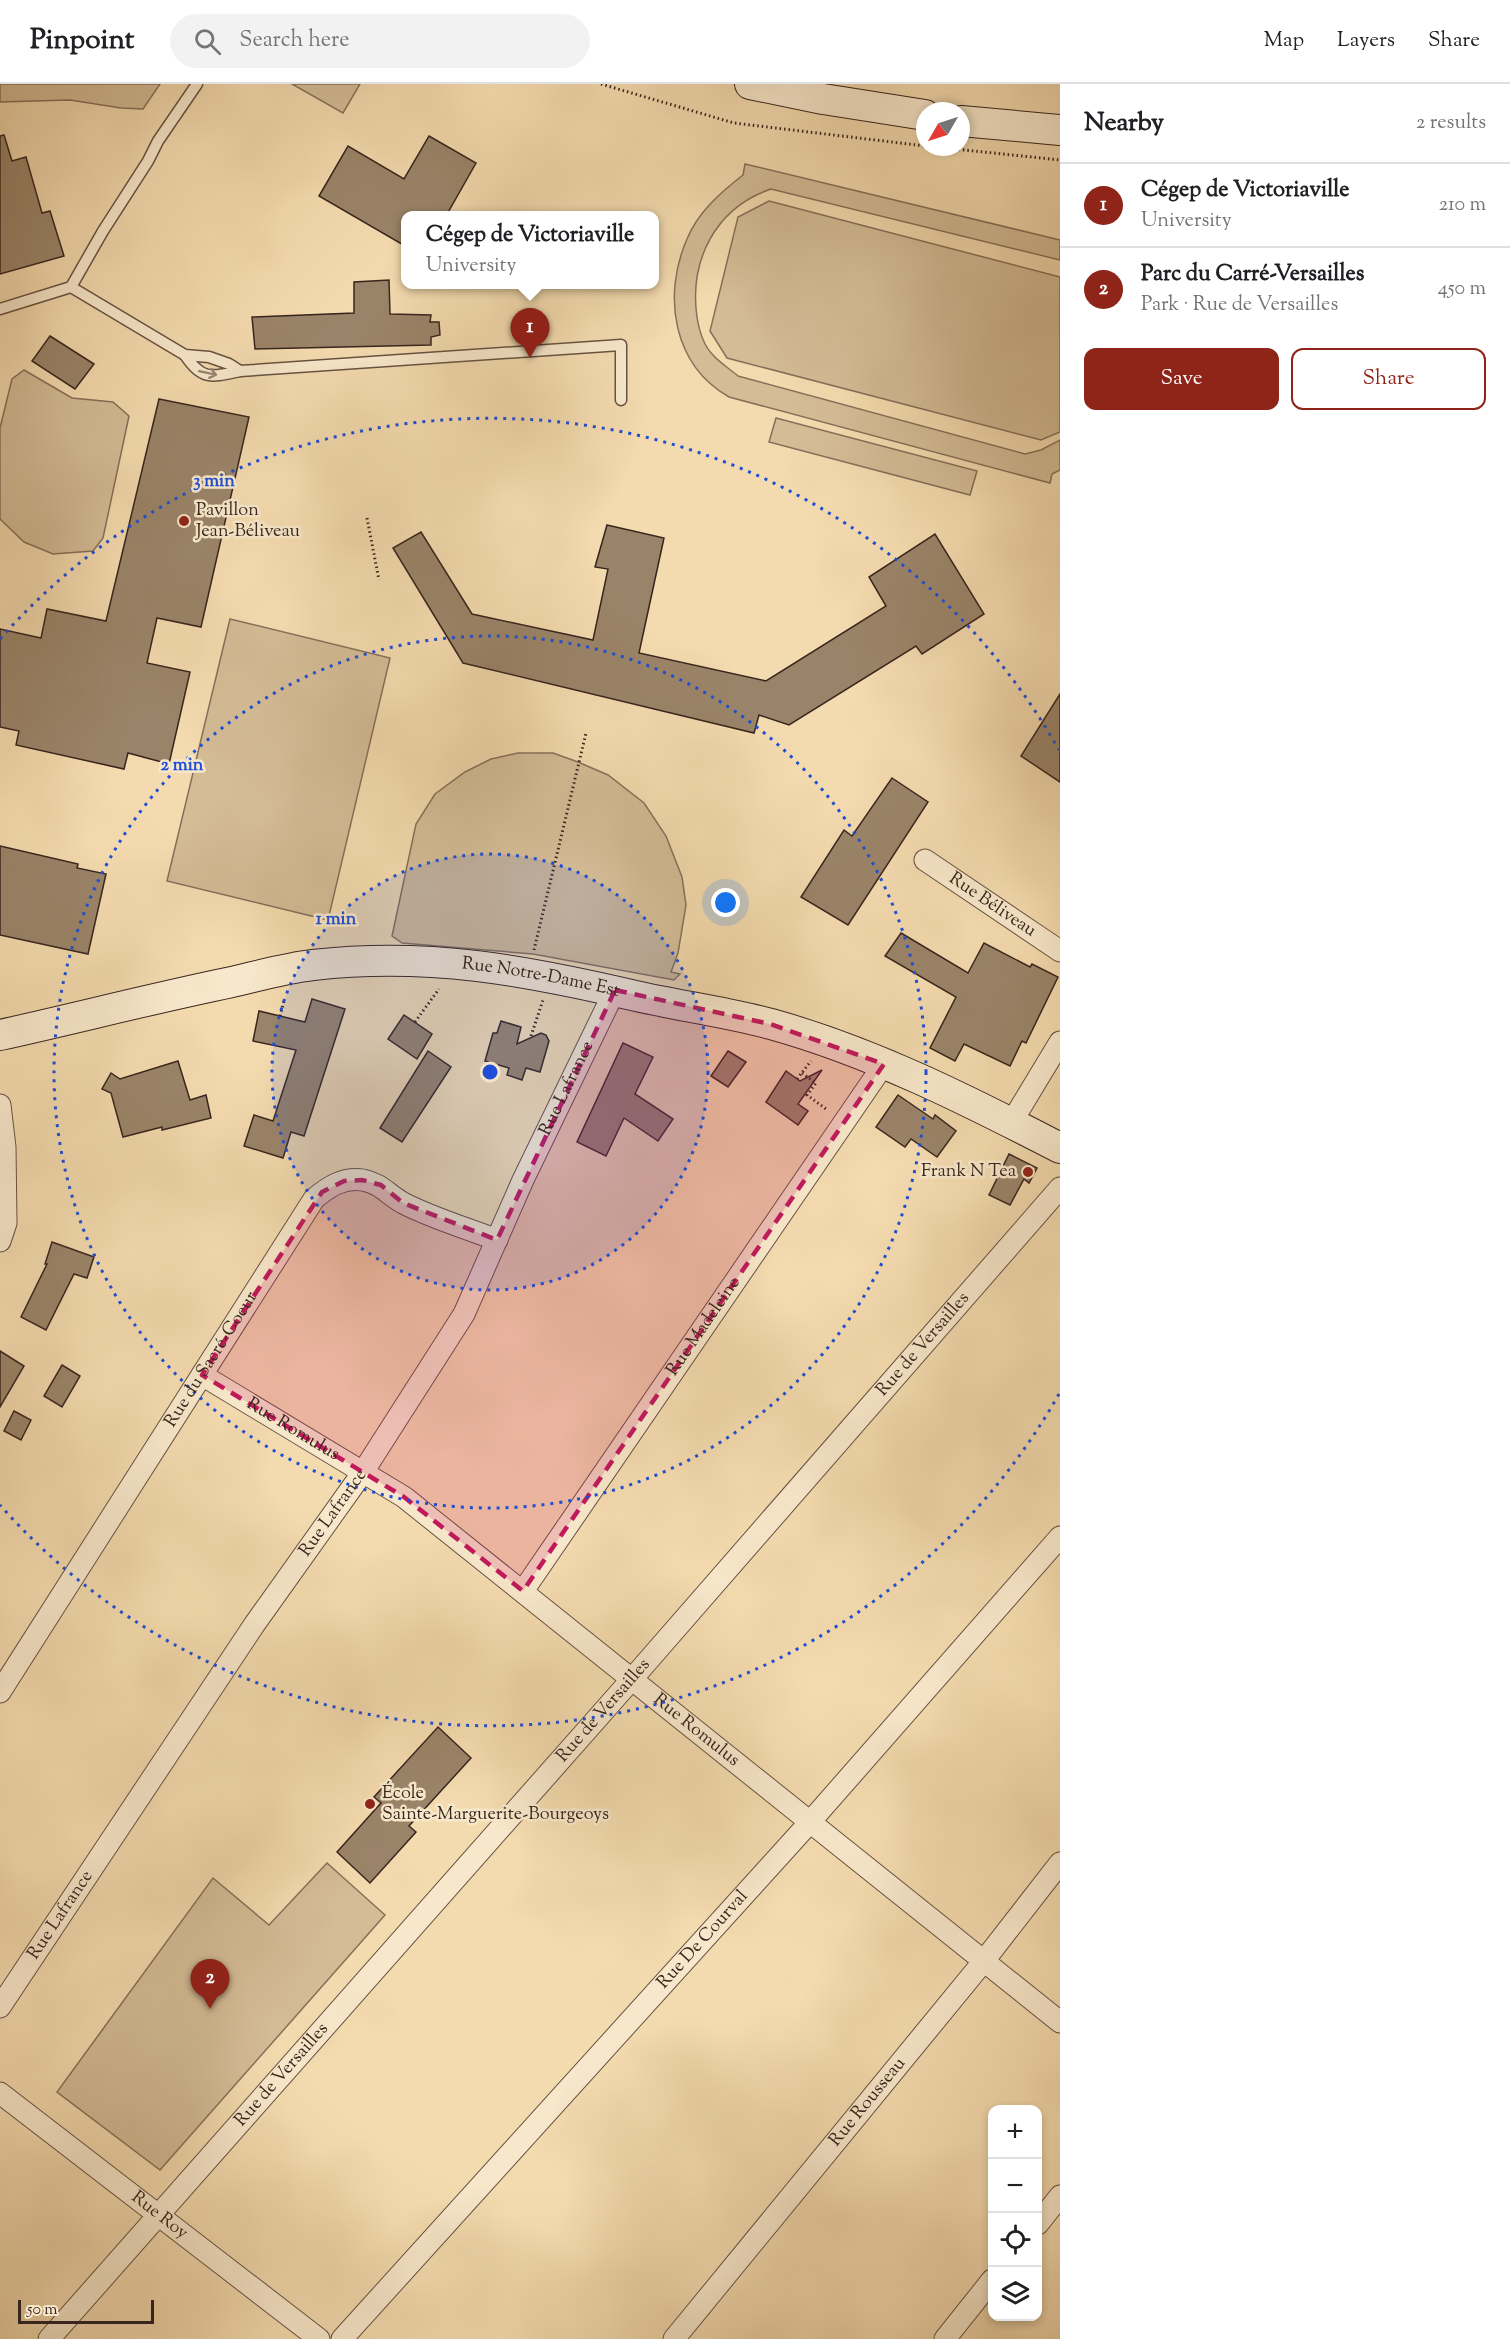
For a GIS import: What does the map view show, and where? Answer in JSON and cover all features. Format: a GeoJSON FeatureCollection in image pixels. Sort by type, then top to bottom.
{"type":"FeatureCollection","features":[{"type":"Feature","properties":{"kind":"street"},"geometry":{"type":"LineString","coordinates":[[750,84],[823,99],[916,114]]}},
{"type":"Feature","properties":{"kind":"street"},"geometry":{"type":"LineString","coordinates":[[970,122],[1060,130]]}},
{"type":"Feature","properties":{"kind":"street","name":"Rue Béliveau"},"geometry":{"type":"LineString","coordinates":[[925,860],[1060,951]]}},
{"type":"Feature","properties":{"kind":"street","name":"Rue Notre-Dame Est"},"geometry":{"type":"LineString","coordinates":[[0,1035],[47,1026],[181,992],[311,965],[394,960],[446,962],[527,972],[770,1024],[825,1041],[884,1064],[1060,1148]]}},
{"type":"Feature","properties":{"kind":"street","name":"Rue Lafrance"},"geometry":{"type":"LineString","coordinates":[[0,2007],[254,1625],[363,1472],[464,1314],[523,1180],[615,990]]}},
{"type":"Feature","properties":{"kind":"street"},"geometry":{"type":"LineString","coordinates":[[1011,1123],[1060,1042]]}},
{"type":"Feature","properties":{"kind":"street","name":"Rue Madeleine"},"geometry":{"type":"LineString","coordinates":[[523,1591],[884,1064]]}},
{"type":"Feature","properties":{"kind":"street"},"geometry":{"type":"LineString","coordinates":[[0,1105],[5,1147],[6,1214],[6,1223],[0,1241]]}},
{"type":"Feature","properties":{"kind":"street","name":"Rue du Sacré-Coeur"},"geometry":{"type":"LineString","coordinates":[[0,1692],[314,1199],[328,1187],[344,1181],[362,1180],[381,1185],[386,1192],[403,1203],[497,1240]]}},
{"type":"Feature","properties":{"kind":"street","name":"Rue de Versailles"},"geometry":{"type":"LineString","coordinates":[[49,2339],[632,1679],[1060,1188]]}},
{"type":"Feature","properties":{"kind":"street","name":"Rue Romulus"},"geometry":{"type":"LineString","coordinates":[[202,1375],[404,1497],[1060,2022]]}},
{"type":"Feature","properties":{"kind":"street","name":"Rue De Courval"},"geometry":{"type":"LineString","coordinates":[[342,2339],[810,1822],[1060,1537]]}},
{"type":"Feature","properties":{"kind":"street","name":"Rue Rousseau"},"geometry":{"type":"LineString","coordinates":[[674,2339],[983,1962],[1060,1863]]}},
{"type":"Feature","properties":{"kind":"street","name":"Rue Roy"},"geometry":{"type":"LineString","coordinates":[[0,2093],[319,2339]]}},
{"type":"Feature","properties":{"kind":"street"},"geometry":{"type":"LineString","coordinates":[[1042,2219],[1060,2196]]}},
{"type":"Feature","properties":{"kind":"street"},"geometry":{"type":"LineString","coordinates":[[945,2339],[988,2286]]}},
{"type":"Feature","properties":{"kind":"lane"},"geometry":{"type":"LineString","coordinates":[[0,309],[71,287],[158,141],[197,84]]}},
{"type":"Feature","properties":{"kind":"lane"},"geometry":{"type":"LineString","coordinates":[[71,287],[185,355],[195,370],[214,376],[240,371],[621,345],[621,400]]}},
{"type":"Feature","properties":{"kind":"lane"},"geometry":{"type":"LineString","coordinates":[[185,355],[209,357],[229,364],[240,371]]}},
{"type":"Feature","properties":{"kind":"path"},"geometry":{"type":"LineString","coordinates":[[601,84],[734,123],[916,145]]}},
{"type":"Feature","properties":{"kind":"path"},"geometry":{"type":"LineString","coordinates":[[970,151],[1060,160]]}},
{"type":"Feature","properties":{"kind":"path"},"geometry":{"type":"LineString","coordinates":[[367,518],[379,580]]}},
{"type":"Feature","properties":{"kind":"path"},"geometry":{"type":"LineString","coordinates":[[527,972],[586,733]]}},
{"type":"Feature","properties":{"kind":"path"},"geometry":{"type":"LineString","coordinates":[[415,1022],[439,989]]}},
{"type":"Feature","properties":{"kind":"path"},"geometry":{"type":"LineString","coordinates":[[531,1036],[544,999]]}},
{"type":"Feature","properties":{"kind":"path"},"geometry":{"type":"LineString","coordinates":[[280,1016],[284,1001]]}},
{"type":"Feature","properties":{"kind":"path"},"geometry":{"type":"LineString","coordinates":[[797,1079],[814,1058]]}},
{"type":"Feature","properties":{"kind":"path"},"geometry":{"type":"LineString","coordinates":[[802,1073],[816,1083],[807,1095],[826,1109]]}},
{"type":"Feature","properties":{"kind":"highlighted area"},"geometry":{"type":"Polygon","coordinates":[[[615,990],[770,1024],[884,1064],[523,1591],[404,1497],[202,1375],[322,1192],[344,1181],[362,1180],[381,1185],[403,1203],[497,1240],[615,990]]]}},
{"type":"Feature","properties":{"kind":"shaded area"},"geometry":{"type":"Polygon","coordinates":[[[0,84],[160,84],[143,109],[70,100],[0,102],[0,84]]]}},
{"type":"Feature","properties":{"kind":"shaded area"},"geometry":{"type":"Polygon","coordinates":[[[292,84],[360,84],[343,113],[292,84]]]}},
{"type":"Feature","properties":{"kind":"shaded area"},"geometry":{"type":"Polygon","coordinates":[[[745,164],[1060,240],[1060,260],[771,189],[751,198],[721,223],[702,257],[697,276],[696,296],[698,322],[705,342],[716,358],[738,376],[1025,454],[1041,450],[1060,440],[1060,470],[1052,474],[1050,483],[729,397],[710,383],[695,367],[685,348],[678,327],[675,283],[679,261],[697,220],[711,203],[743,175],[745,164]]]}},
{"type":"Feature","properties":{"kind":"shaded area"},"geometry":{"type":"Polygon","coordinates":[[[769,201],[1060,277],[1060,432],[1041,440],[727,358],[710,331],[738,217],[769,201]]]}},
{"type":"Feature","properties":{"kind":"shaded area"},"geometry":{"type":"Polygon","coordinates":[[[24,370],[72,398],[113,402],[129,416],[103,538],[93,551],[53,554],[24,542],[0,519],[0,428],[12,379],[24,370]]]}},
{"type":"Feature","properties":{"kind":"shaded area"},"geometry":{"type":"Polygon","coordinates":[[[776,418],[977,471],[970,495],[769,442],[776,418]]]}},
{"type":"Feature","properties":{"kind":"shaded area"},"geometry":{"type":"Polygon","coordinates":[[[230,619],[390,658],[328,920],[167,881],[230,619]]]}},
{"type":"Feature","properties":{"kind":"shaded area"},"geometry":{"type":"Polygon","coordinates":[[[518,753],[553,753],[578,762],[608,775],[644,803],[666,836],[682,877],[686,905],[678,953],[671,972],[680,974],[674,980],[533,954],[402,943],[392,936],[416,824],[435,794],[465,772],[491,759],[518,753]]]}},
{"type":"Feature","properties":{"kind":"shaded area"},"geometry":{"type":"Polygon","coordinates":[[[327,1863],[385,1915],[160,2170],[57,2092],[213,1878],[269,1925],[327,1863]]]}},
{"type":"Feature","properties":{"kind":"building"},"geometry":{"type":"Polygon","coordinates":[[[4,135],[12,161],[26,157],[42,213],[50,211],[64,256],[0,274],[0,136],[4,135]]]}},
{"type":"Feature","properties":{"kind":"building"},"geometry":{"type":"Polygon","coordinates":[[[429,136],[476,163],[449,211],[401,211],[401,244],[319,196],[348,146],[404,179],[429,136]]]}},
{"type":"Feature","properties":{"kind":"building"},"geometry":{"type":"Polygon","coordinates":[[[389,280],[390,314],[431,315],[430,322],[439,322],[440,335],[431,337],[431,345],[255,349],[252,317],[354,313],[354,282],[389,280]]]}},
{"type":"Feature","properties":{"kind":"building"},"geometry":{"type":"Polygon","coordinates":[[[50,336],[94,364],[75,389],[32,361],[50,336]]]}},
{"type":"Feature","properties":{"kind":"building"},"geometry":{"type":"Polygon","coordinates":[[[159,399],[249,417],[201,627],[157,618],[147,663],[190,672],[169,764],[128,753],[124,769],[16,745],[19,731],[0,727],[0,629],[41,638],[47,609],[106,621],[159,399]]]}},
{"type":"Feature","properties":{"kind":"building"},"geometry":{"type":"Polygon","coordinates":[[[607,525],[664,538],[639,653],[766,681],[886,606],[869,577],[935,534],[984,614],[922,654],[916,646],[789,725],[759,715],[754,733],[463,663],[393,548],[421,532],[472,614],[593,640],[608,569],[595,567],[607,525]]]}},
{"type":"Feature","properties":{"kind":"building"},"geometry":{"type":"Polygon","coordinates":[[[1060,694],[1060,782],[1021,756],[1060,694]]]}},
{"type":"Feature","properties":{"kind":"building"},"geometry":{"type":"Polygon","coordinates":[[[892,778],[928,802],[848,925],[801,897],[844,830],[852,836],[892,778]]]}},
{"type":"Feature","properties":{"kind":"building"},"geometry":{"type":"Polygon","coordinates":[[[0,846],[78,864],[77,868],[106,874],[88,954],[0,935],[0,846]]]}},
{"type":"Feature","properties":{"kind":"building"},"geometry":{"type":"Polygon","coordinates":[[[901,933],[968,973],[984,943],[1030,967],[1032,964],[1058,977],[1026,1043],[1022,1041],[1010,1066],[964,1044],[955,1061],[930,1048],[956,997],[885,956],[901,933]]]}},
{"type":"Feature","properties":{"kind":"building"},"geometry":{"type":"Polygon","coordinates":[[[312,999],[345,1009],[304,1136],[291,1132],[283,1158],[244,1146],[254,1115],[273,1121],[296,1050],[253,1041],[259,1011],[305,1022],[312,999]]]}},
{"type":"Feature","properties":{"kind":"building"},"geometry":{"type":"Polygon","coordinates":[[[404,1015],[432,1034],[417,1059],[388,1039],[404,1015]]]}},
{"type":"Feature","properties":{"kind":"building"},"geometry":{"type":"Polygon","coordinates":[[[501,1021],[521,1027],[517,1044],[541,1033],[546,1035],[549,1041],[540,1072],[526,1068],[522,1080],[507,1075],[509,1068],[485,1061],[493,1033],[497,1033],[501,1021]]]}},
{"type":"Feature","properties":{"kind":"building"},"geometry":{"type":"Polygon","coordinates":[[[623,1043],[653,1057],[635,1094],[673,1119],[658,1141],[624,1118],[606,1156],[577,1142],[623,1043]]]}},
{"type":"Feature","properties":{"kind":"building"},"geometry":{"type":"Polygon","coordinates":[[[428,1051],[451,1067],[402,1142],[380,1128],[428,1051]]]}},
{"type":"Feature","properties":{"kind":"building"},"geometry":{"type":"Polygon","coordinates":[[[728,1051],[746,1062],[728,1087],[711,1076],[728,1051]]]}},
{"type":"Feature","properties":{"kind":"building"},"geometry":{"type":"Polygon","coordinates":[[[178,1061],[190,1100],[206,1095],[211,1118],[123,1137],[111,1093],[102,1089],[111,1073],[120,1079],[178,1061]]]}},
{"type":"Feature","properties":{"kind":"building"},"geometry":{"type":"Polygon","coordinates":[[[822,1070],[798,1104],[808,1111],[798,1125],[766,1102],[786,1071],[800,1081],[822,1070]]]}},
{"type":"Feature","properties":{"kind":"building"},"geometry":{"type":"Polygon","coordinates":[[[898,1095],[933,1119],[935,1115],[956,1131],[937,1157],[911,1139],[905,1147],[876,1127],[898,1095]]]}},
{"type":"Feature","properties":{"kind":"building"},"geometry":{"type":"Polygon","coordinates":[[[1009,1154],[1037,1168],[1029,1183],[1024,1179],[1010,1205],[989,1195],[1009,1154]]]}},
{"type":"Feature","properties":{"kind":"building"},"geometry":{"type":"Polygon","coordinates":[[[52,1242],[94,1257],[87,1278],[74,1274],[46,1330],[21,1317],[47,1264],[45,1264],[52,1242]]]}},
{"type":"Feature","properties":{"kind":"building"},"geometry":{"type":"Polygon","coordinates":[[[0,1351],[24,1366],[0,1407],[0,1351]]]}},
{"type":"Feature","properties":{"kind":"building"},"geometry":{"type":"Polygon","coordinates":[[[62,1365],[80,1376],[62,1407],[44,1396],[62,1365]]]}},
{"type":"Feature","properties":{"kind":"building"},"geometry":{"type":"Polygon","coordinates":[[[14,1411],[31,1420],[21,1440],[4,1431],[14,1411]]]}},
{"type":"Feature","properties":{"kind":"building","name":"École Sainte-Marguerite-Bourgeoys"},"geometry":{"type":"Polygon","coordinates":[[[438,1727],[471,1758],[409,1826],[416,1832],[370,1883],[337,1852],[381,1803],[374,1797],[438,1727]]]}},
{"type":"Feature","properties":{"kind":"place","name":"Cégep de Victoriaville"},"geometry":{"type":"Point","coordinates":[530,358]}},
{"type":"Feature","properties":{"kind":"place","name":"Pavillon Jean-Béliveau"},"geometry":{"type":"Point","coordinates":[184,521]}},
{"type":"Feature","properties":{"kind":"place","name":"Frank N Tea"},"geometry":{"type":"Point","coordinates":[1028,1172]}},
{"type":"Feature","properties":{"kind":"place","name":"École Sainte-Marguerite-Bourgeoys"},"geometry":{"type":"Point","coordinates":[370,1804]}},
{"type":"Feature","properties":{"kind":"place","name":"Parc du Carré-Versailles"},"geometry":{"type":"Point","coordinates":[210,2009]}}]}
